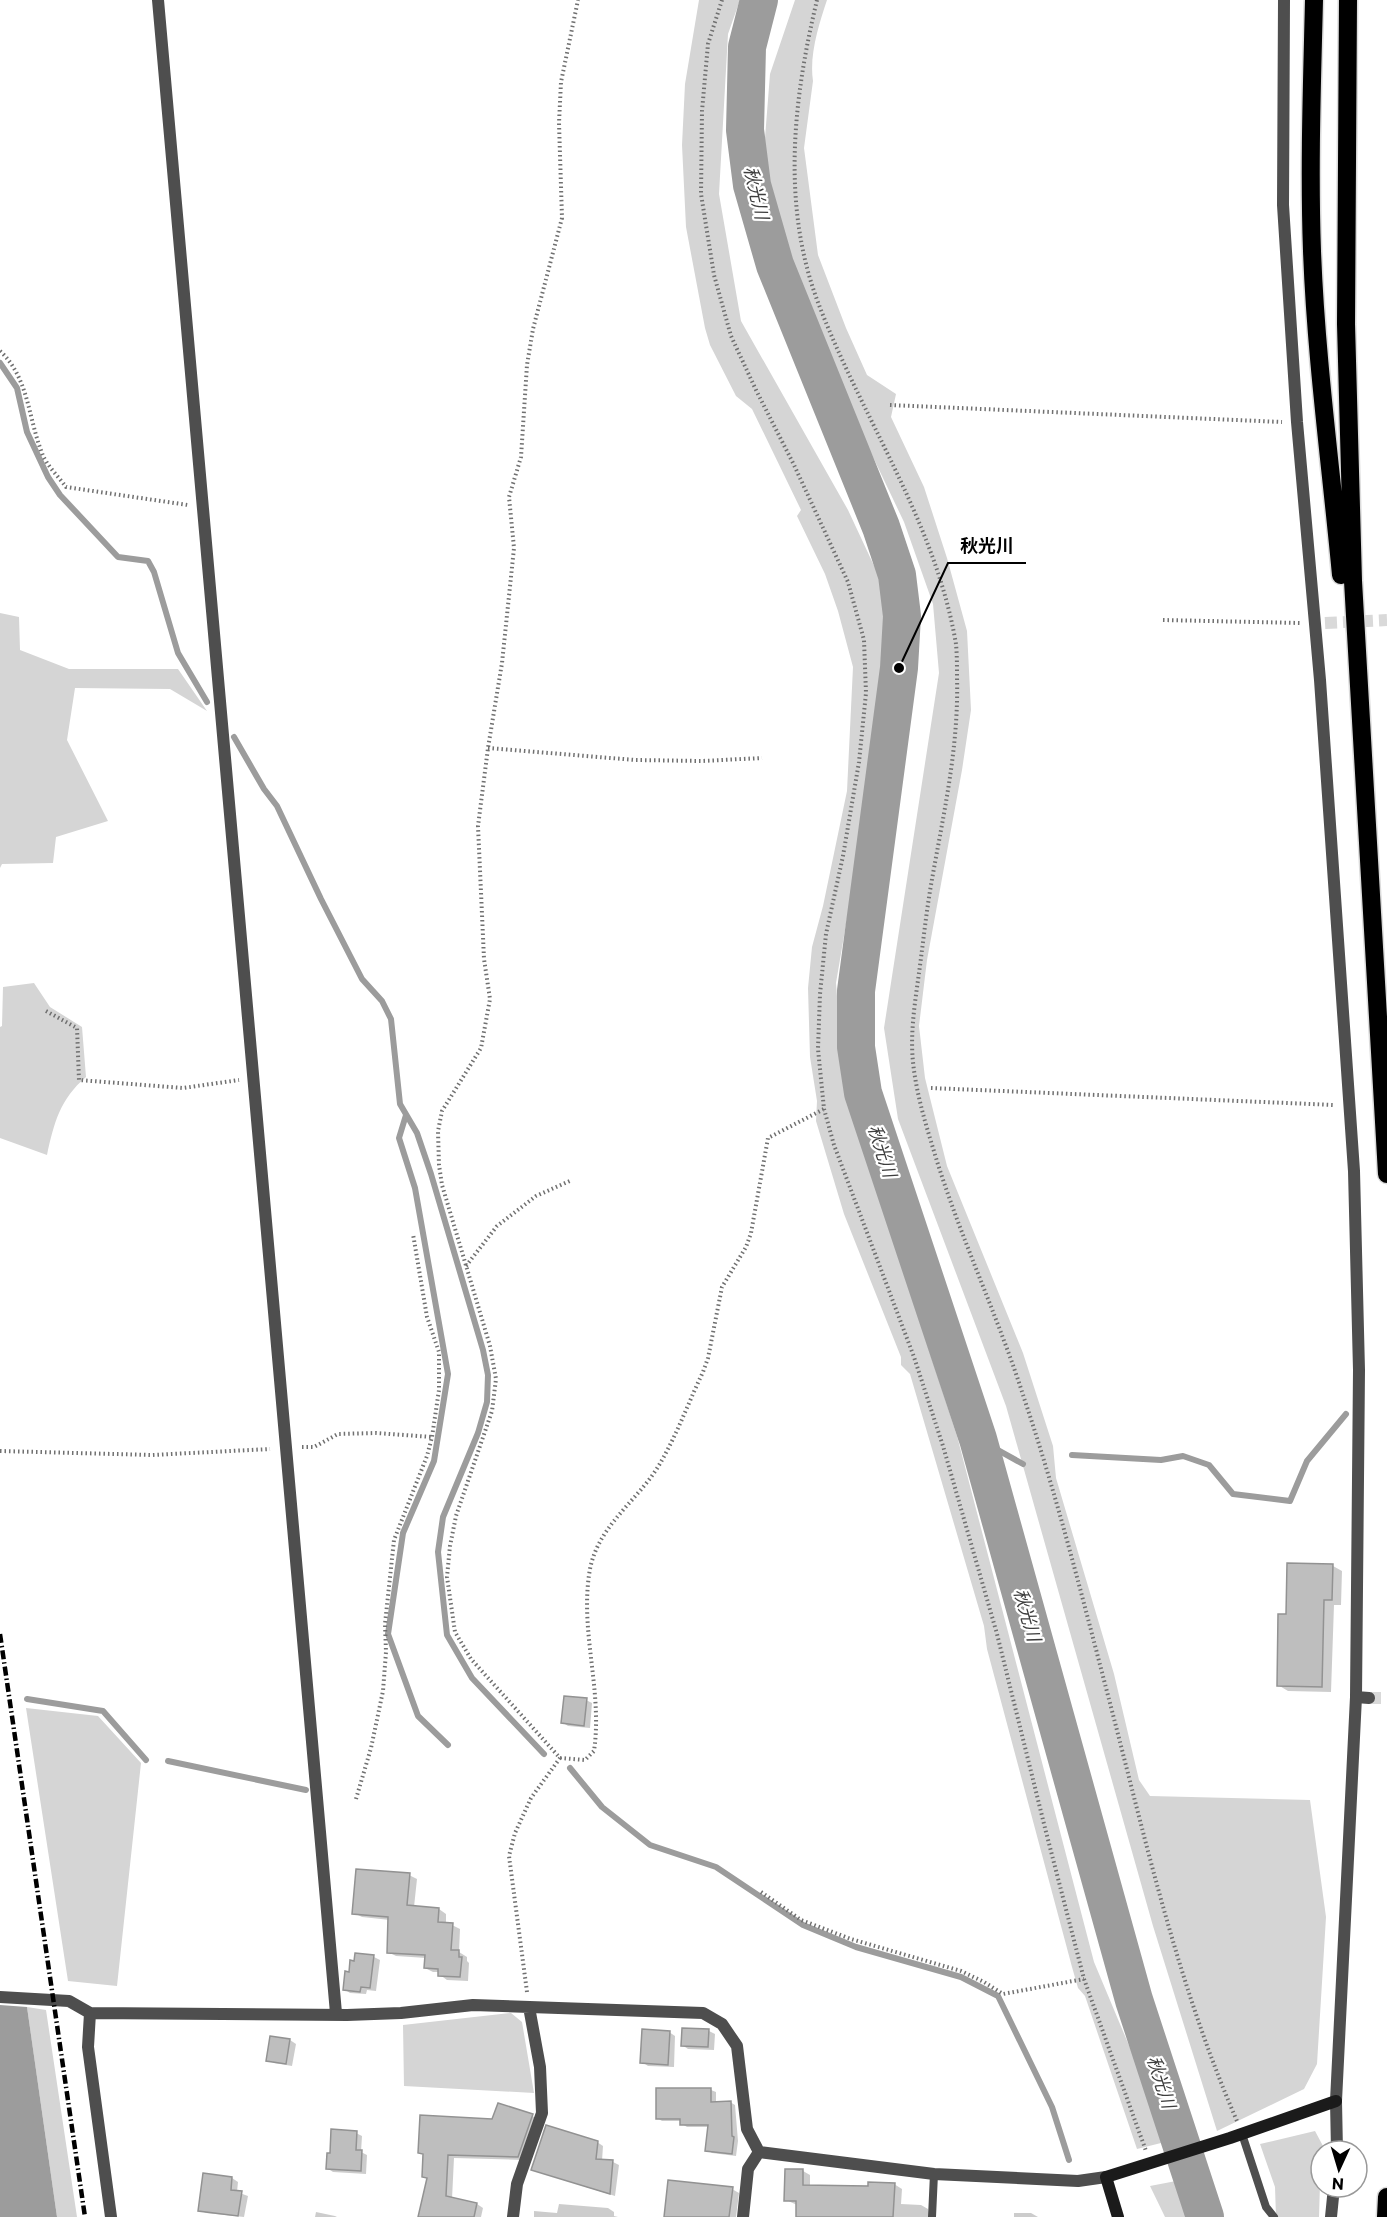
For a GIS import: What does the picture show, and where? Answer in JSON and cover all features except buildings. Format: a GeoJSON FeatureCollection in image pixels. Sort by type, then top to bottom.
{"type":"FeatureCollection","features":[{"type":"Feature","properties":{"kind":"highway"},"geometry":{"type":"LineString","coordinates":[[1314,0],[1311,126],[1312,251],[1316,320],[1365,809]]}},
{"type":"Feature","properties":{"kind":"highway"},"geometry":{"type":"LineString","coordinates":[[1348,0],[1345,214],[1353,581],[1387,1174]]}},
{"type":"Feature","properties":{"kind":"highway"},"geometry":{"type":"LineString","coordinates":[[1386,2217],[1387,2197]]}},
{"type":"Feature","properties":{"kind":"street"},"geometry":{"type":"LineString","coordinates":[[158,0],[336,2013]]}},
{"type":"Feature","properties":{"kind":"street"},"geometry":{"type":"LineString","coordinates":[[1284,0],[1283,205],[1296,422],[1319,623],[1320,680],[1354,1171],[1359,1370],[1356,1697],[1336,2101],[1337,2139]]}},
{"type":"Feature","properties":{"kind":"street"},"geometry":{"type":"LineString","coordinates":[[1356,1697],[1369,1698]]}},
{"type":"Feature","properties":{"kind":"street"},"geometry":{"type":"LineString","coordinates":[[0,1997],[69,2001],[90,2013],[401,2013],[473,2005],[703,2013],[722,2024],[737,2046],[747,2129],[759,2152]]}},
{"type":"Feature","properties":{"kind":"street"},"geometry":{"type":"LineString","coordinates":[[513,2217],[516,2184],[542,2113],[540,2067],[529,2007]]}},
{"type":"Feature","properties":{"kind":"street"},"geometry":{"type":"LineString","coordinates":[[90,2013],[88,2047],[111,2217]]}},
{"type":"Feature","properties":{"kind":"street"},"geometry":{"type":"LineString","coordinates":[[759,2152],[934,2174],[1078,2181],[1106,2177],[1230,2139],[1336,2101]]}},
{"type":"Feature","properties":{"kind":"street"},"geometry":{"type":"LineString","coordinates":[[743,2217],[748,2169],[759,2152]]}},
{"type":"Feature","properties":{"kind":"street"},"geometry":{"type":"LineString","coordinates":[[1106,2177],[1118,2217]]}},
{"type":"Feature","properties":{"kind":"street"},"geometry":{"type":"LineString","coordinates":[[1331,2217],[1333,2199]]}},
{"type":"Feature","properties":{"kind":"lane"},"geometry":{"type":"LineString","coordinates":[[1242,2134],[1266,2207],[1267,2217]]}},
{"type":"Feature","properties":{"kind":"lane"},"geometry":{"type":"LineString","coordinates":[[932,2217],[934,2174]]}},
{"type":"Feature","properties":{"kind":"lane"},"geometry":{"type":"LineString","coordinates":[[1266,2207],[1274,2217]]}},
{"type":"Feature","properties":{"kind":"path"},"geometry":{"type":"LineString","coordinates":[[578,0],[561,82],[559,123],[562,218],[533,328],[527,365],[521,457],[509,497],[514,549],[502,663],[478,826],[484,959],[490,999],[481,1048],[442,1111],[438,1131],[442,1185],[490,1346],[496,1379],[492,1411],[456,1516],[450,1546],[447,1576],[455,1632],[471,1659],[560,1758],[585,1760],[594,1751],[597,1710],[586,1598],[590,1567],[598,1544],[604,1532],[663,1459],[703,1372],[723,1287],[746,1247],[751,1233],[768,1138],[824,1108]]}},
{"type":"Feature","properties":{"kind":"path"},"geometry":{"type":"LineString","coordinates":[[722,0],[708,44],[702,111],[701,194],[714,275],[731,336],[848,582],[864,640],[866,693],[859,762],[843,856],[826,934],[819,994],[818,1049],[824,1108],[834,1145],[914,1357],[969,1532],[1084,1979],[1155,2161]]}},
{"type":"Feature","properties":{"kind":"path"},"geometry":{"type":"LineString","coordinates":[[817,0],[804,56],[796,109],[795,195],[802,247],[818,303],[930,544],[957,649],[958,711],[951,777],[930,890],[915,999],[912,1054],[917,1094],[943,1181],[1024,1397],[1066,1539],[1112,1709],[1138,1820],[1163,1908],[1202,2030],[1242,2134]]}},
{"type":"Feature","properties":{"kind":"path"},"geometry":{"type":"LineString","coordinates":[[0,351],[10,360],[25,389],[42,455],[66,487],[203,507]]}},
{"type":"Feature","properties":{"kind":"path"},"geometry":{"type":"LineString","coordinates":[[890,405],[1296,422]]}},
{"type":"Feature","properties":{"kind":"path"},"geometry":{"type":"LineString","coordinates":[[1163,620],[1319,623]]}},
{"type":"Feature","properties":{"kind":"path"},"geometry":{"type":"LineString","coordinates":[[488,748],[635,760],[702,761],[762,758]]}},
{"type":"Feature","properties":{"kind":"path"},"geometry":{"type":"LineString","coordinates":[[46,1011],[77,1028],[79,1080],[183,1088],[252,1078]]}},
{"type":"Feature","properties":{"kind":"path"},"geometry":{"type":"LineString","coordinates":[[931,1088],[1350,1106]]}},
{"type":"Feature","properties":{"kind":"path"},"geometry":{"type":"LineString","coordinates":[[466,1266],[497,1226],[536,1196],[572,1180]]}},
{"type":"Feature","properties":{"kind":"path"},"geometry":{"type":"LineString","coordinates":[[356,1799],[371,1748],[383,1691],[386,1652],[385,1624],[394,1540],[419,1479],[432,1437],[439,1390],[439,1352],[427,1317],[413,1234]]}},
{"type":"Feature","properties":{"kind":"path"},"geometry":{"type":"LineString","coordinates":[[0,1451],[152,1455],[314,1447],[338,1434],[376,1433],[432,1437]]}},
{"type":"Feature","properties":{"kind":"path"},"geometry":{"type":"LineString","coordinates":[[529,2007],[509,1856],[515,1833],[531,1798],[560,1758]]}},
{"type":"Feature","properties":{"kind":"path"},"geometry":{"type":"LineString","coordinates":[[761,1892],[801,1920],[851,1939],[961,1971],[1003,1994],[1084,1979]]}},
{"type":"Feature","properties":{"kind":"shaded area"},"geometry":{"type":"Polygon","coordinates":[[[699,0],[740,0],[728,34],[719,194],[741,321],[848,510],[883,585],[890,665],[836,983],[844,1089],[957,1436],[1094,1962],[1169,2141],[1137,2149],[1085,1996],[1078,1988],[987,1649],[984,1626],[910,1374],[901,1365],[901,1357],[844,1214],[816,1121],[817,1101],[810,1057],[808,988],[812,947],[847,791],[853,667],[825,574],[797,516],[801,510],[752,409],[736,396],[710,345],[705,328],[686,227],[682,145],[685,84],[699,0]]]}},
{"type":"Feature","properties":{"kind":"shaded area"},"geometry":{"type":"Polygon","coordinates":[[[795,0],[827,0],[818,29],[812,61],[813,81],[804,148],[818,255],[867,375],[896,394],[891,417],[924,487],[967,631],[971,710],[927,960],[919,1026],[925,1078],[947,1166],[1023,1353],[1053,1446],[1056,1478],[1114,1674],[1139,1780],[1150,1796],[1310,1800],[1326,1917],[1317,2064],[1304,2089],[1217,2131],[1153,1926],[1006,1406],[898,1119],[884,1028],[939,673],[933,604],[904,522],[789,281],[762,176],[770,74],[795,0]]]}},
{"type":"Feature","properties":{"kind":"shaded area"},"geometry":{"type":"Polygon","coordinates":[[[0,613],[19,617],[20,650],[69,669],[178,669],[207,711],[170,689],[75,688],[67,740],[108,821],[56,837],[53,863],[2,864],[0,868],[0,613]]]}},
{"type":"Feature","properties":{"kind":"shaded area"},"geometry":{"type":"Polygon","coordinates":[[[34,983],[50,1007],[82,1027],[86,1077],[70,1094],[59,1112],[47,1155],[0,1138],[0,1027],[2,1026],[3,987],[34,983]]]}},
{"type":"Feature","properties":{"kind":"shaded area"},"geometry":{"type":"Polygon","coordinates":[[[26,1708],[98,1716],[141,1763],[117,1986],[68,1981],[26,1708]]]}},
{"type":"Feature","properties":{"kind":"shaded area"},"geometry":{"type":"Polygon","coordinates":[[[0,2005],[27,2007],[57,2217],[0,2217],[0,2005]]]}},
{"type":"Feature","properties":{"kind":"shaded area"},"geometry":{"type":"Polygon","coordinates":[[[27,2007],[46,2010],[77,2217],[57,2217],[27,2007]]]}},
{"type":"Feature","properties":{"kind":"shaded area"},"geometry":{"type":"Polygon","coordinates":[[[511,2013],[522,2022],[534,2093],[404,2086],[403,2025],[511,2013]]]}},
{"type":"Feature","properties":{"kind":"shaded area"},"geometry":{"type":"Polygon","coordinates":[[[1315,2131],[1319,2139],[1309,2139],[1309,2199],[1320,2199],[1319,2217],[1276,2217],[1275,2187],[1260,2144],[1315,2131]]]}},
{"type":"Feature","properties":{"kind":"shaded area"},"geometry":{"type":"Polygon","coordinates":[[[1176,2181],[1188,2217],[1165,2217],[1150,2186],[1176,2181]]]}},
{"type":"Feature","properties":{"kind":"waterway","name":"秋光川"},"geometry":{"type":"LineString","coordinates":[[759,0],[747,47],[745,130],[752,185],[775,265],[881,527],[897,575],[902,616],[899,668],[856,991],[856,1047],[863,1093],[978,1439],[1134,2000],[1205,2217]]}},
{"type":"Feature","properties":{"kind":"waterway"},"geometry":{"type":"LineString","coordinates":[[0,363],[17,388],[27,432],[48,477],[60,495],[118,557],[148,561],[154,572],[178,653],[207,702]]}},
{"type":"Feature","properties":{"kind":"waterway"},"geometry":{"type":"LineString","coordinates":[[234,737],[264,789],[277,806],[362,979],[382,1001],[391,1019],[400,1104],[417,1133],[431,1174],[483,1350],[488,1375],[487,1402],[478,1433],[443,1517],[438,1552],[447,1635],[472,1678],[544,1754]]}},
{"type":"Feature","properties":{"kind":"waterway"},"geometry":{"type":"LineString","coordinates":[[406,1115],[399,1138],[415,1188],[448,1374],[434,1461],[403,1533],[388,1634],[418,1716],[448,1745]]}},
{"type":"Feature","properties":{"kind":"waterway"},"geometry":{"type":"LineString","coordinates":[[1072,1455],[1161,1460],[1183,1456],[1209,1465],[1233,1494],[1290,1501],[1307,1461],[1346,1414]]}},
{"type":"Feature","properties":{"kind":"waterway"},"geometry":{"type":"LineString","coordinates":[[978,1439],[1023,1464]]}},
{"type":"Feature","properties":{"kind":"waterway"},"geometry":{"type":"LineString","coordinates":[[27,1699],[103,1711],[146,1760]]}},
{"type":"Feature","properties":{"kind":"waterway"},"geometry":{"type":"LineString","coordinates":[[168,1761],[306,1790]]}},
{"type":"Feature","properties":{"kind":"waterway"},"geometry":{"type":"LineString","coordinates":[[570,1768],[602,1807],[650,1845],[716,1867],[803,1925],[856,1947],[961,1977],[998,1996],[1052,2107],[1069,2160]]}},
{"type":"Feature","properties":{"kind":"tunnel"},"geometry":{"type":"LineString","coordinates":[[1325,623],[1387,620]]}},
{"type":"Feature","properties":{"kind":"tunnel"},"geometry":{"type":"LineString","coordinates":[[1369,1698],[1387,1698]]}},
{"type":"Feature","properties":{"kind":"railway"},"geometry":{"type":"LineString","coordinates":[[0,1634],[85,2217]]}},
{"type":"Feature","properties":{"kind":"place","name":"秋光川"},"geometry":{"type":"Point","coordinates":[899,668]}}]}
